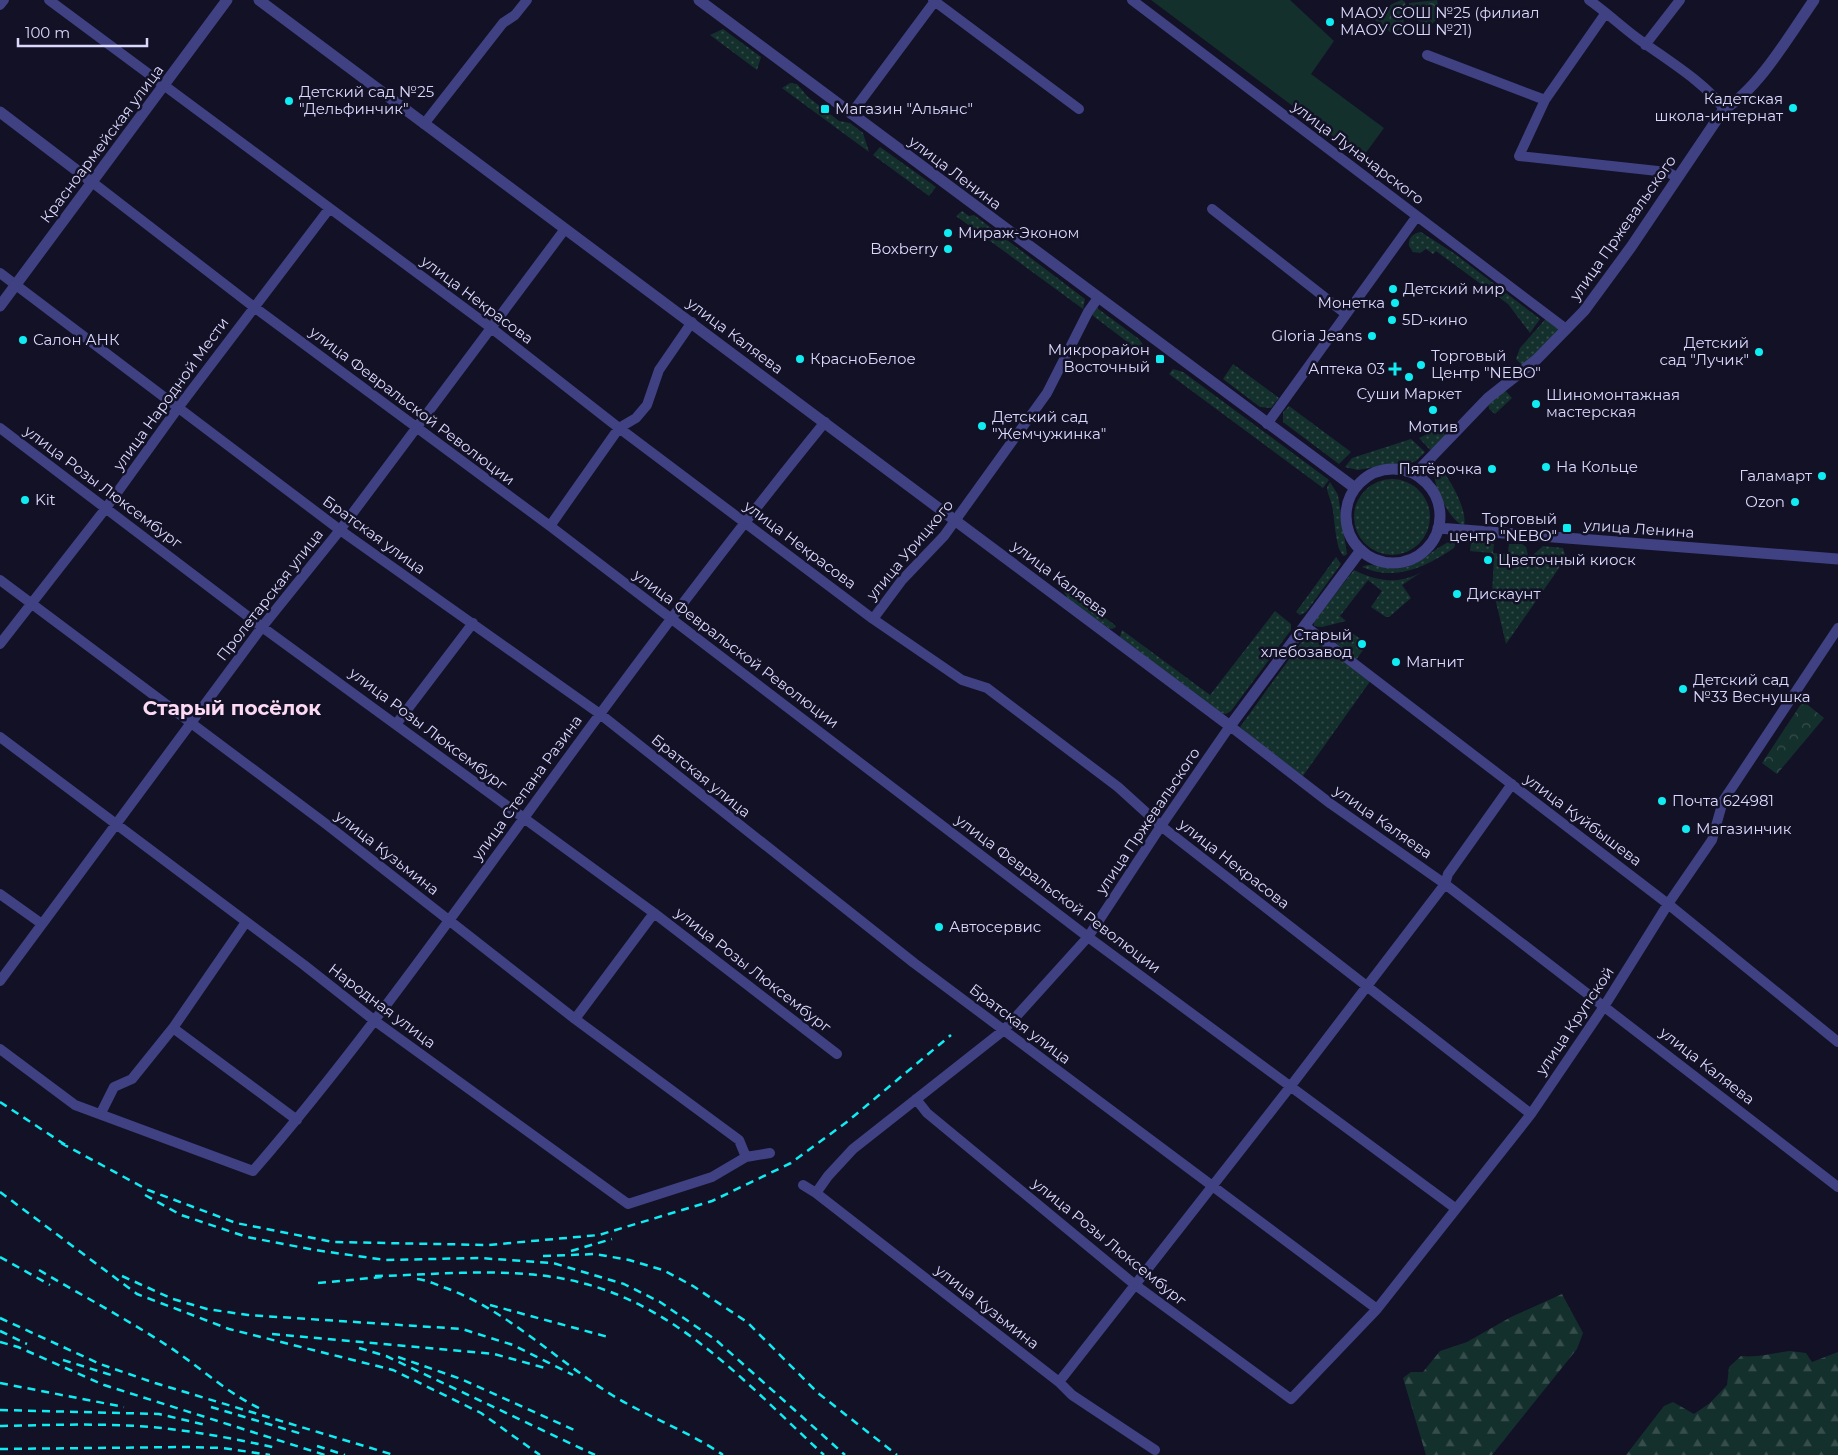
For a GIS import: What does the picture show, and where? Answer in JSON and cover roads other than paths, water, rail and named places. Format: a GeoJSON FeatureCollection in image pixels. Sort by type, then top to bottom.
{"type":"FeatureCollection","features":[{"type":"Feature","properties":{"kind":"street"},"geometry":{"type":"LineString","coordinates":[[0,5],[4,0]]}},
{"type":"Feature","properties":{"kind":"street","name":"улица Некрасова"},"geometry":{"type":"LineString","coordinates":[[49,0],[490,327],[619,428],[874,619],[962,680],[987,688],[1118,787],[1160,826],[1530,1114]]}},
{"type":"Feature","properties":{"kind":"street","name":"Красноармейская улица"},"geometry":{"type":"LineString","coordinates":[[0,306],[227,0]]}},
{"type":"Feature","properties":{"kind":"street","name":"улица Каляева"},"geometry":{"type":"LineString","coordinates":[[259,0],[692,322],[1331,804],[1445,884],[1605,1005],[1838,1187]]}},
{"type":"Feature","properties":{"kind":"street"},"geometry":{"type":"LineString","coordinates":[[424,124],[503,24],[516,15],[527,0]]}},
{"type":"Feature","properties":{"kind":"street","name":"улица Ленина"},"geometry":{"type":"LineString","coordinates":[[698,0],[1354,488]]}},
{"type":"Feature","properties":{"kind":"street","name":"улица Луначарского"},"geometry":{"type":"LineString","coordinates":[[1132,0],[1566,329]]}},
{"type":"Feature","properties":{"kind":"street"},"geometry":{"type":"LineString","coordinates":[[1589,0],[1695,81],[1719,101],[1724,109]]}},
{"type":"Feature","properties":{"kind":"street"},"geometry":{"type":"LineString","coordinates":[[1645,44],[1680,0]]}},
{"type":"Feature","properties":{"kind":"street","name":"улица Пржевальского"},"geometry":{"type":"LineString","coordinates":[[1415,474],[1488,398],[1536,360],[1596,295],[1724,109],[1736,102],[1756,80],[1814,0]]}},
{"type":"Feature","properties":{"kind":"street"},"geometry":{"type":"LineString","coordinates":[[851,114],[934,1],[1079,109]]}},
{"type":"Feature","properties":{"kind":"street"},"geometry":{"type":"LineString","coordinates":[[1605,14],[1545,100],[1519,156],[1667,172],[1677,177]]}},
{"type":"Feature","properties":{"kind":"street"},"geometry":{"type":"LineString","coordinates":[[1427,54],[1545,100]]}},
{"type":"Feature","properties":{"kind":"street","name":"улица Февральской Революции"},"geometry":{"type":"LineString","coordinates":[[0,112],[254,307],[550,526],[1088,936],[1455,1208]]}},
{"type":"Feature","properties":{"kind":"street","name":"улица Народной Мести"},"geometry":{"type":"LineString","coordinates":[[0,644],[106,508],[178,408],[329,209]]}},
{"type":"Feature","properties":{"kind":"street"},"geometry":{"type":"LineString","coordinates":[[1212,209],[1346,314]]}},
{"type":"Feature","properties":{"kind":"street"},"geometry":{"type":"LineString","coordinates":[[1271,427],[1346,314],[1417,216]]}},
{"type":"Feature","properties":{"kind":"street","name":"Пролетарская улица"},"geometry":{"type":"LineString","coordinates":[[0,981],[262,626],[340,530],[415,427],[565,229]]}},
{"type":"Feature","properties":{"kind":"street","name":"Братская улица"},"geometry":{"type":"LineString","coordinates":[[0,273],[340,530],[600,714],[914,963],[1377,1309]]}},
{"type":"Feature","properties":{"kind":"street","name":"улица Урицкого"},"geometry":{"type":"LineString","coordinates":[[874,619],[902,580],[944,536],[1047,393],[1088,312],[1098,298]]}},
{"type":"Feature","properties":{"kind":"street"},"geometry":{"type":"LineString","coordinates":[[550,526],[619,428],[636,418],[647,405],[659,370],[692,322]]}},
{"type":"Feature","properties":{"kind":"street","name":"улица Степана Разина"},"geometry":{"type":"LineString","coordinates":[[101,1113],[253,1171],[297,1120],[375,1021],[670,618],[825,422]]}},
{"type":"Feature","properties":{"kind":"street","name":"улица Розы Люксембург"},"geometry":{"type":"LineString","coordinates":[[0,428],[262,626],[397,723],[523,819],[654,913],[837,1054]]}},
{"type":"Feature","properties":{"kind":"street"},"geometry":{"type":"LineString","coordinates":[[1384,469],[1400,469],[1415,474],[1427,484],[1436,497],[1440,512],[1438,528],[1427,548],[1408,560],[1385,562],[1370,557],[1361,550],[1350,535],[1346,520],[1347,505],[1354,488],[1370,474],[1384,469]]}},
{"type":"Feature","properties":{"kind":"street","name":"улица Ленина"},"geometry":{"type":"LineString","coordinates":[[1438,528],[1838,559]]}},
{"type":"Feature","properties":{"kind":"street","name":"улица Пржевальского"},"geometry":{"type":"LineString","coordinates":[[816,1193],[828,1176],[853,1149],[1004,1030],[1088,936],[1160,826],[1230,726],[1361,550]]}},
{"type":"Feature","properties":{"kind":"street","name":"улица Кузьмина"},"geometry":{"type":"LineString","coordinates":[[0,580],[450,920],[575,1019],[740,1140],[746,1157]]}},
{"type":"Feature","properties":{"kind":"street"},"geometry":{"type":"LineString","coordinates":[[397,723],[473,623]]}},
{"type":"Feature","properties":{"kind":"street","name":"улица Куйбышева"},"geometry":{"type":"LineString","coordinates":[[1305,626],[1668,904],[1838,1042]]}},
{"type":"Feature","properties":{"kind":"street","name":"улица Крупской"},"geometry":{"type":"LineString","coordinates":[[1291,1399],[1377,1309],[1530,1114],[1605,1005],[1668,904],[1712,840],[1723,801],[1838,628]]}},
{"type":"Feature","properties":{"kind":"street","name":"Народная улица"},"geometry":{"type":"LineString","coordinates":[[0,737],[375,1021],[628,1204],[712,1177],[746,1157],[770,1153]]}},
{"type":"Feature","properties":{"kind":"street"},"geometry":{"type":"LineString","coordinates":[[1059,1382],[1290,1087],[1445,884],[1448,874],[1512,784]]}},
{"type":"Feature","properties":{"kind":"street"},"geometry":{"type":"LineString","coordinates":[[0,894],[42,924]]}},
{"type":"Feature","properties":{"kind":"street"},"geometry":{"type":"LineString","coordinates":[[575,1019],[654,913]]}},
{"type":"Feature","properties":{"kind":"street"},"geometry":{"type":"LineString","coordinates":[[0,1049],[75,1105],[101,1113],[114,1087],[132,1078],[173,1028],[246,922]]}},
{"type":"Feature","properties":{"kind":"street"},"geometry":{"type":"LineString","coordinates":[[173,1028],[297,1120]]}},
{"type":"Feature","properties":{"kind":"street","name":"улица Розы Люксембург"},"geometry":{"type":"LineString","coordinates":[[916,1099],[927,1113],[1134,1284],[1291,1399]]}},
{"type":"Feature","properties":{"kind":"street","name":"улица Кузьмина"},"geometry":{"type":"LineString","coordinates":[[803,1185],[816,1193],[1059,1382],[1072,1395],[1155,1450]]}},
{"type":"Feature","properties":{"kind":"railway"},"geometry":{"type":"LineString","coordinates":[[61,1143],[148,1190],[236,1223],[333,1242],[488,1245],[599,1235],[712,1201],[791,1163],[848,1121],[951,1035]]}},
{"type":"Feature","properties":{"kind":"railway"},"geometry":{"type":"LineString","coordinates":[[0,1102],[67,1146]]}},
{"type":"Feature","properties":{"kind":"railway"},"geometry":{"type":"LineString","coordinates":[[0,1192],[137,1294],[229,1329],[393,1370],[481,1413],[540,1455]]}},
{"type":"Feature","properties":{"kind":"railway"},"geometry":{"type":"LineString","coordinates":[[145,1195],[181,1215],[247,1237],[315,1250],[385,1260],[479,1258],[553,1263],[624,1284],[660,1302],[716,1340],[845,1455]]}},
{"type":"Feature","properties":{"kind":"railway"},"geometry":{"type":"LineString","coordinates":[[571,1251],[612,1239]]}},
{"type":"Feature","properties":{"kind":"railway"},"geometry":{"type":"LineString","coordinates":[[543,1256],[595,1254],[629,1260],[663,1270],[693,1286],[747,1322],[818,1393],[897,1455]]}},
{"type":"Feature","properties":{"kind":"railway"},"geometry":{"type":"LineString","coordinates":[[0,1257],[50,1285]]}},
{"type":"Feature","properties":{"kind":"railway"},"geometry":{"type":"LineString","coordinates":[[39,1270],[155,1338],[236,1395],[259,1408]]}},
{"type":"Feature","properties":{"kind":"railway"},"geometry":{"type":"LineString","coordinates":[[375,1276],[486,1272],[531,1274],[595,1286],[633,1301],[668,1321],[701,1344],[733,1370],[824,1455]]}},
{"type":"Feature","properties":{"kind":"railway"},"geometry":{"type":"LineString","coordinates":[[122,1276],[173,1299],[207,1309],[248,1315],[462,1329],[513,1345],[573,1375]]}},
{"type":"Feature","properties":{"kind":"railway"},"geometry":{"type":"LineString","coordinates":[[318,1283],[382,1277]]}},
{"type":"Feature","properties":{"kind":"railway"},"geometry":{"type":"LineString","coordinates":[[417,1279],[446,1288],[490,1310],[612,1395],[710,1446],[723,1455]]}},
{"type":"Feature","properties":{"kind":"railway"},"geometry":{"type":"LineString","coordinates":[[490,1305],[608,1337]]}},
{"type":"Feature","properties":{"kind":"railway"},"geometry":{"type":"LineString","coordinates":[[0,1318],[100,1364],[155,1383],[394,1455]]}},
{"type":"Feature","properties":{"kind":"railway"},"geometry":{"type":"LineString","coordinates":[[0,1331],[27,1344]]}},
{"type":"Feature","properties":{"kind":"railway"},"geometry":{"type":"LineString","coordinates":[[272,1334],[494,1354],[549,1369]]}},
{"type":"Feature","properties":{"kind":"railway"},"geometry":{"type":"LineString","coordinates":[[0,1342],[18,1347],[104,1385],[325,1455]]}},
{"type":"Feature","properties":{"kind":"railway"},"geometry":{"type":"LineString","coordinates":[[359,1348],[386,1356],[595,1455]]}},
{"type":"Feature","properties":{"kind":"railway"},"geometry":{"type":"LineString","coordinates":[[398,1357],[461,1379],[574,1430]]}},
{"type":"Feature","properties":{"kind":"railway"},"geometry":{"type":"LineString","coordinates":[[63,1360],[111,1375]]}},
{"type":"Feature","properties":{"kind":"railway"},"geometry":{"type":"LineString","coordinates":[[0,1383],[124,1407]]}},
{"type":"Feature","properties":{"kind":"railway"},"geometry":{"type":"LineString","coordinates":[[211,1407],[302,1434]]}},
{"type":"Feature","properties":{"kind":"railway"},"geometry":{"type":"LineString","coordinates":[[0,1410],[159,1414],[206,1425]]}},
{"type":"Feature","properties":{"kind":"railway"},"geometry":{"type":"LineString","coordinates":[[0,1426],[95,1425],[152,1427],[215,1436],[277,1448]]}},
{"type":"Feature","properties":{"kind":"railway"},"geometry":{"type":"LineString","coordinates":[[317,1446],[345,1455]]}},
{"type":"Feature","properties":{"kind":"railway"},"geometry":{"type":"LineString","coordinates":[[0,1449],[187,1447],[223,1448],[270,1455]]}},
{"type":"Feature","properties":{"kind":"place","name":"МАОУ СОШ №25 (филиал МАОУ СОШ №21)"},"geometry":{"type":"Point","coordinates":[1330,22]}},
{"type":"Feature","properties":{"kind":"place","name":"Детский сад №25 \"Дельфинчик\""},"geometry":{"type":"Point","coordinates":[289,101]}},
{"type":"Feature","properties":{"kind":"place","name":"Кадетская школа-интернат"},"geometry":{"type":"Point","coordinates":[1793,108]}},
{"type":"Feature","properties":{"kind":"place","name":"Магазин \"Альянс\""},"geometry":{"type":"Point","coordinates":[825,109]}},
{"type":"Feature","properties":{"kind":"place","name":"Мираж-Эконом"},"geometry":{"type":"Point","coordinates":[948,233]}},
{"type":"Feature","properties":{"kind":"place","name":"Boxberry"},"geometry":{"type":"Point","coordinates":[948,249]}},
{"type":"Feature","properties":{"kind":"place","name":"Детский мир"},"geometry":{"type":"Point","coordinates":[1393,289]}},
{"type":"Feature","properties":{"kind":"place","name":"Монетка"},"geometry":{"type":"Point","coordinates":[1395,303]}},
{"type":"Feature","properties":{"kind":"place","name":"5D-кино"},"geometry":{"type":"Point","coordinates":[1392,320]}},
{"type":"Feature","properties":{"kind":"place","name":"Gloria Jeans"},"geometry":{"type":"Point","coordinates":[1372,336]}},
{"type":"Feature","properties":{"kind":"place","name":"Салон АНК"},"geometry":{"type":"Point","coordinates":[23,340]}},
{"type":"Feature","properties":{"kind":"place","name":"Детский сад \"Лучик\""},"geometry":{"type":"Point","coordinates":[1759,352]}},
{"type":"Feature","properties":{"kind":"place","name":"КрасноБелое"},"geometry":{"type":"Point","coordinates":[800,359]}},
{"type":"Feature","properties":{"kind":"place","name":"Микрорайон Восточный"},"geometry":{"type":"Point","coordinates":[1160,359]}},
{"type":"Feature","properties":{"kind":"place","name":"Торговый Центр \"NEBO\""},"geometry":{"type":"Point","coordinates":[1421,365]}},
{"type":"Feature","properties":{"kind":"place","name":"Аптека 03"},"geometry":{"type":"Point","coordinates":[1395,369]}},
{"type":"Feature","properties":{"kind":"place","name":"Суши Маркет"},"geometry":{"type":"Point","coordinates":[1409,377]}},
{"type":"Feature","properties":{"kind":"place","name":"Шиномонтажная мастерская"},"geometry":{"type":"Point","coordinates":[1536,404]}},
{"type":"Feature","properties":{"kind":"place","name":"Мотив"},"geometry":{"type":"Point","coordinates":[1433,410]}},
{"type":"Feature","properties":{"kind":"place","name":"Детский сад \"Жемчужинка\""},"geometry":{"type":"Point","coordinates":[982,426]}},
{"type":"Feature","properties":{"kind":"place","name":"На Кольце"},"geometry":{"type":"Point","coordinates":[1546,467]}},
{"type":"Feature","properties":{"kind":"place","name":"Пятёрочка"},"geometry":{"type":"Point","coordinates":[1492,469]}},
{"type":"Feature","properties":{"kind":"place","name":"Галамарт"},"geometry":{"type":"Point","coordinates":[1822,476]}},
{"type":"Feature","properties":{"kind":"place","name":"Kit"},"geometry":{"type":"Point","coordinates":[25,500]}},
{"type":"Feature","properties":{"kind":"place","name":"Ozon"},"geometry":{"type":"Point","coordinates":[1795,502]}},
{"type":"Feature","properties":{"kind":"place","name":"Торговый центр \"NEBO\""},"geometry":{"type":"Point","coordinates":[1567,528]}},
{"type":"Feature","properties":{"kind":"place","name":"Цветочный киоск"},"geometry":{"type":"Point","coordinates":[1488,560]}},
{"type":"Feature","properties":{"kind":"place","name":"Дискаунт"},"geometry":{"type":"Point","coordinates":[1457,594]}},
{"type":"Feature","properties":{"kind":"place","name":"Старый хлебозавод"},"geometry":{"type":"Point","coordinates":[1362,644]}},
{"type":"Feature","properties":{"kind":"place","name":"Магнит"},"geometry":{"type":"Point","coordinates":[1396,662]}},
{"type":"Feature","properties":{"kind":"place","name":"Детский сад №33 Веснушка"},"geometry":{"type":"Point","coordinates":[1683,689]}},
{"type":"Feature","properties":{"kind":"place","name":"Почта 624981"},"geometry":{"type":"Point","coordinates":[1662,801]}},
{"type":"Feature","properties":{"kind":"place","name":"Магазинчик"},"geometry":{"type":"Point","coordinates":[1686,829]}},
{"type":"Feature","properties":{"kind":"place","name":"Автосервис"},"geometry":{"type":"Point","coordinates":[939,927]}},
{"type":"Feature","properties":{"kind":"district","name":"Старый посёлок"},"geometry":{"type":"Point","coordinates":[232,708]}}]}
